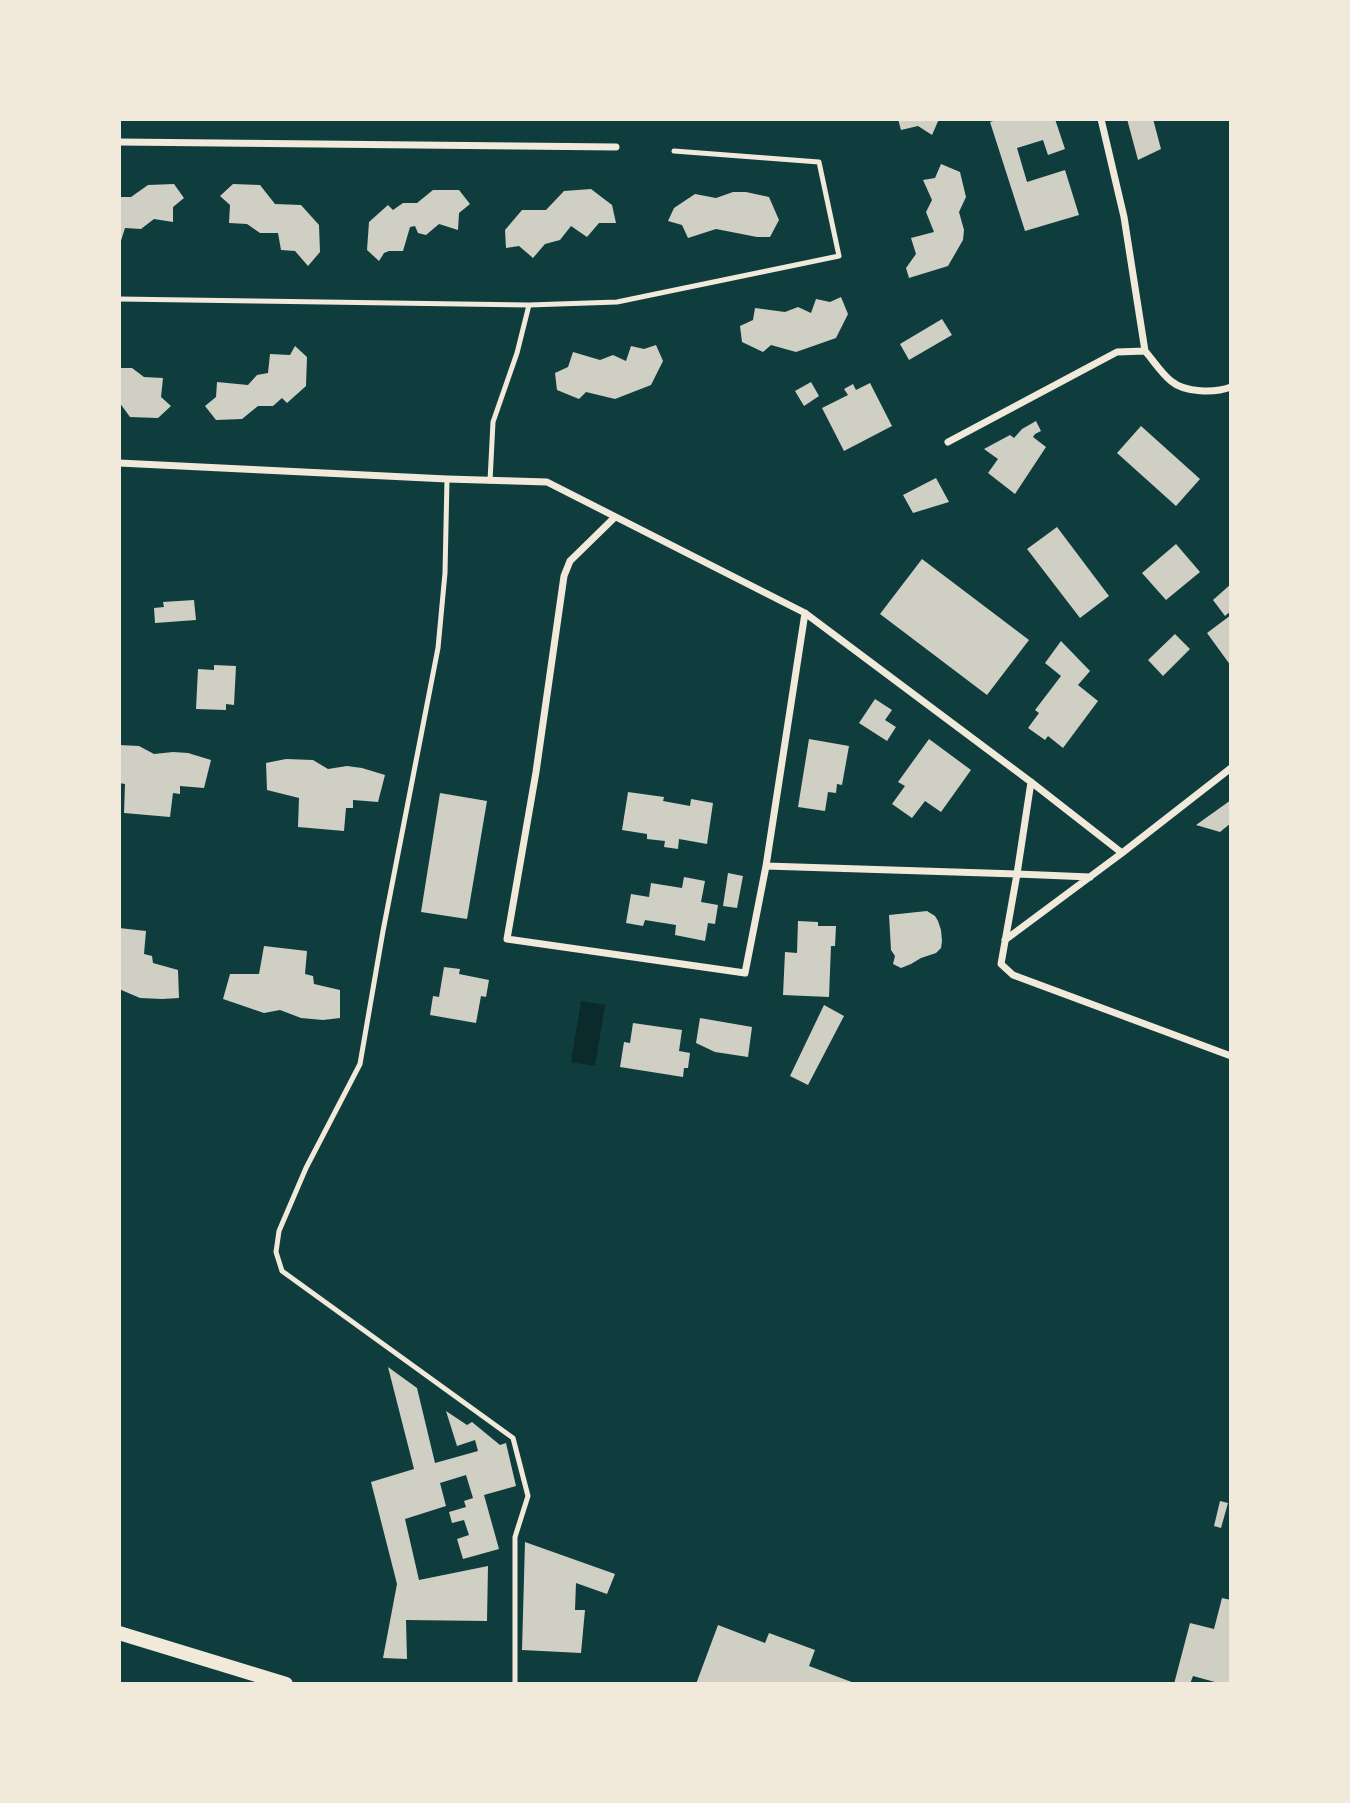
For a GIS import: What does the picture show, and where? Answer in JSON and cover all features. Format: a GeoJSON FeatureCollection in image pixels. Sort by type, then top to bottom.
{"type":"FeatureCollection","features":[{"type":"Feature","properties":{"kind":"main road"},"geometry":{"type":"LineString","coordinates":[[119,1633],[286,1684]]}},
{"type":"Feature","properties":{"kind":"street"},"geometry":{"type":"LineString","coordinates":[[1101,119],[1124,216],[1145,351],[1172,383],[1195,390],[1220,391],[1231,387]]}},
{"type":"Feature","properties":{"kind":"street"},"geometry":{"type":"LineString","coordinates":[[119,142],[616,147]]}},
{"type":"Feature","properties":{"kind":"street"},"geometry":{"type":"LineString","coordinates":[[948,442],[1117,352],[1145,351]]}},
{"type":"Feature","properties":{"kind":"street"},"geometry":{"type":"LineString","coordinates":[[119,463],[547,482],[805,613],[1122,853]]}},
{"type":"Feature","properties":{"kind":"street"},"geometry":{"type":"LineString","coordinates":[[614,518],[570,561],[564,576],[536,772],[508,939],[745,973],[766,866],[805,613]]}},
{"type":"Feature","properties":{"kind":"street"},"geometry":{"type":"LineString","coordinates":[[1005,940],[1231,768]]}},
{"type":"Feature","properties":{"kind":"street"},"geometry":{"type":"LineString","coordinates":[[1031,782],[1001,964],[1013,975],[1231,1056]]}},
{"type":"Feature","properties":{"kind":"street"},"geometry":{"type":"LineString","coordinates":[[766,866],[1090,877]]}},
{"type":"Feature","properties":{"kind":"lane"},"geometry":{"type":"LineString","coordinates":[[119,299],[528,305],[617,302],[839,256],[819,162],[674,151]]}},
{"type":"Feature","properties":{"kind":"lane"},"geometry":{"type":"LineString","coordinates":[[490,481],[493,422],[517,353],[528,305]]}},
{"type":"Feature","properties":{"kind":"lane"},"geometry":{"type":"LineString","coordinates":[[447,479],[445,573],[438,648],[360,1064],[306,1168],[279,1231],[276,1252],[282,1271],[513,1438],[528,1496],[515,1537],[515,1684]]}},
{"type":"Feature","properties":{"kind":"water"},"geometry":{"type":"Polygon","coordinates":[[[581,1001],[605,1005],[595,1066],[571,1062],[581,1001]]]}},
{"type":"Feature","properties":{"kind":"building"},"geometry":{"type":"Polygon","coordinates":[[[898,119],[939,119],[932,135],[918,126],[901,130],[898,119]]]}},
{"type":"Feature","properties":{"kind":"building"},"geometry":{"type":"Polygon","coordinates":[[[1000,119],[1055,119],[1065,149],[1048,155],[1043,140],[1017,148],[1027,182],[1065,170],[1079,215],[1025,231],[990,122],[1000,119]]]}},
{"type":"Feature","properties":{"kind":"building"},"geometry":{"type":"Polygon","coordinates":[[[1127,119],[1153,119],[1161,149],[1138,160],[1127,119]]]}},
{"type":"Feature","properties":{"kind":"building"},"geometry":{"type":"Polygon","coordinates":[[[941,164],[960,172],[966,197],[959,212],[964,230],[963,240],[948,266],[909,278],[906,268],[916,254],[911,238],[934,232],[926,212],[932,200],[923,180],[935,178],[941,164]]]}},
{"type":"Feature","properties":{"kind":"building"},"geometry":{"type":"Polygon","coordinates":[[[174,184],[184,198],[173,207],[173,222],[154,219],[141,229],[125,228],[119,247],[119,197],[131,197],[148,185],[174,184]]]}},
{"type":"Feature","properties":{"kind":"building"},"geometry":{"type":"Polygon","coordinates":[[[233,184],[260,185],[275,204],[301,205],[319,225],[320,252],[308,266],[295,251],[281,250],[278,233],[260,233],[247,224],[229,223],[230,205],[220,196],[233,184]]]}},
{"type":"Feature","properties":{"kind":"building"},"geometry":{"type":"Polygon","coordinates":[[[591,189],[612,205],[616,223],[599,223],[587,237],[571,226],[560,240],[545,244],[533,258],[519,246],[506,248],[505,230],[522,210],[546,210],[564,191],[591,189]]]}},
{"type":"Feature","properties":{"kind":"building"},"geometry":{"type":"Polygon","coordinates":[[[433,190],[459,190],[470,204],[459,213],[458,230],[439,224],[426,235],[418,233],[415,226],[410,227],[403,251],[384,253],[379,261],[367,250],[369,222],[388,205],[393,210],[403,203],[417,203],[433,190]]]}},
{"type":"Feature","properties":{"kind":"building"},"geometry":{"type":"Polygon","coordinates":[[[733,192],[769,197],[779,220],[770,237],[716,229],[688,238],[682,225],[668,221],[674,208],[695,194],[716,198],[733,192]]]}},
{"type":"Feature","properties":{"kind":"building"},"geometry":{"type":"Polygon","coordinates":[[[841,297],[848,314],[836,338],[796,352],[771,345],[763,352],[742,342],[740,326],[753,320],[755,308],[785,312],[798,307],[811,313],[816,299],[830,302],[841,297]]]}},
{"type":"Feature","properties":{"kind":"building"},"geometry":{"type":"Polygon","coordinates":[[[942,319],[952,335],[909,360],[900,344],[942,319]]]}},
{"type":"Feature","properties":{"kind":"building"},"geometry":{"type":"Polygon","coordinates":[[[656,345],[663,361],[651,385],[615,399],[586,392],[579,399],[557,390],[555,373],[568,367],[573,352],[600,360],[613,355],[626,361],[631,346],[644,349],[656,345]]]}},
{"type":"Feature","properties":{"kind":"building"},"geometry":{"type":"Polygon","coordinates":[[[295,346],[307,357],[306,386],[287,403],[282,398],[273,406],[258,406],[242,419],[216,420],[205,406],[216,397],[217,382],[248,385],[257,375],[268,373],[270,354],[290,355],[295,346]]]}},
{"type":"Feature","properties":{"kind":"building"},"geometry":{"type":"Polygon","coordinates":[[[119,368],[132,368],[144,377],[163,378],[161,397],[171,406],[158,418],[130,417],[119,402],[119,368]]]}},
{"type":"Feature","properties":{"kind":"building"},"geometry":{"type":"Polygon","coordinates":[[[811,382],[819,396],[804,406],[795,391],[811,382]]]}},
{"type":"Feature","properties":{"kind":"building"},"geometry":{"type":"Polygon","coordinates":[[[870,383],[892,426],[844,451],[822,408],[848,395],[844,389],[853,384],[856,390],[870,383]]]}},
{"type":"Feature","properties":{"kind":"building"},"geometry":{"type":"Polygon","coordinates":[[[1036,421],[1041,431],[1033,437],[1046,447],[1015,494],[988,473],[998,459],[984,449],[1010,435],[1014,438],[1022,429],[1036,421]]]}},
{"type":"Feature","properties":{"kind":"building"},"geometry":{"type":"Polygon","coordinates":[[[1141,426],[1200,479],[1176,506],[1117,453],[1141,426]]]}},
{"type":"Feature","properties":{"kind":"building"},"geometry":{"type":"Polygon","coordinates":[[[936,478],[949,502],[913,513],[903,495],[936,478]]]}},
{"type":"Feature","properties":{"kind":"building"},"geometry":{"type":"Polygon","coordinates":[[[1057,527],[1109,596],[1080,618],[1027,549],[1057,527]]]}},
{"type":"Feature","properties":{"kind":"building"},"geometry":{"type":"Polygon","coordinates":[[[1176,544],[1200,572],[1166,600],[1142,573],[1176,544]]]}},
{"type":"Feature","properties":{"kind":"building"},"geometry":{"type":"Polygon","coordinates":[[[922,559],[1029,640],[987,695],[880,614],[922,559]]]}},
{"type":"Feature","properties":{"kind":"building"},"geometry":{"type":"Polygon","coordinates":[[[1231,584],[1231,611],[1225,616],[1213,600],[1231,584]]]}},
{"type":"Feature","properties":{"kind":"building"},"geometry":{"type":"Polygon","coordinates":[[[194,600],[196,620],[155,623],[154,608],[164,607],[163,602],[194,600]]]}},
{"type":"Feature","properties":{"kind":"building"},"geometry":{"type":"Polygon","coordinates":[[[1231,615],[1231,666],[1207,633],[1231,615]]]}},
{"type":"Feature","properties":{"kind":"building"},"geometry":{"type":"Polygon","coordinates":[[[1175,634],[1190,649],[1163,676],[1148,660],[1175,634]]]}},
{"type":"Feature","properties":{"kind":"building"},"geometry":{"type":"Polygon","coordinates":[[[1061,641],[1090,671],[1078,685],[1098,701],[1063,748],[1048,736],[1045,740],[1028,728],[1039,713],[1035,710],[1061,676],[1045,663],[1061,641]]]}},
{"type":"Feature","properties":{"kind":"building"},"geometry":{"type":"Polygon","coordinates":[[[214,665],[236,666],[234,705],[226,704],[226,710],[196,709],[198,669],[214,670],[214,665]]]}},
{"type":"Feature","properties":{"kind":"building"},"geometry":{"type":"Polygon","coordinates":[[[875,699],[892,710],[885,720],[896,727],[887,741],[859,723],[875,699]]]}},
{"type":"Feature","properties":{"kind":"building"},"geometry":{"type":"Polygon","coordinates":[[[809,739],[849,746],[842,785],[837,784],[836,793],[828,792],[825,811],[798,807],[809,739]]]}},
{"type":"Feature","properties":{"kind":"building"},"geometry":{"type":"Polygon","coordinates":[[[929,739],[971,770],[941,812],[925,801],[912,818],[892,804],[905,786],[898,782],[929,739]]]}},
{"type":"Feature","properties":{"kind":"building"},"geometry":{"type":"Polygon","coordinates":[[[119,745],[139,746],[154,754],[188,753],[211,760],[204,788],[180,786],[180,794],[173,793],[170,817],[124,813],[125,784],[119,783],[119,745]]]}},
{"type":"Feature","properties":{"kind":"building"},"geometry":{"type":"Polygon","coordinates":[[[286,759],[313,760],[328,769],[347,766],[385,775],[378,802],[353,800],[353,808],[346,808],[344,831],[298,827],[299,798],[267,790],[266,763],[286,759]]]}},
{"type":"Feature","properties":{"kind":"building"},"geometry":{"type":"Polygon","coordinates":[[[628,792],[664,797],[663,801],[690,806],[691,799],[713,803],[707,844],[679,839],[678,849],[664,847],[665,841],[647,839],[647,834],[622,830],[628,792]]]}},
{"type":"Feature","properties":{"kind":"building"},"geometry":{"type":"Polygon","coordinates":[[[440,793],[487,801],[467,919],[421,912],[440,793]]]}},
{"type":"Feature","properties":{"kind":"building"},"geometry":{"type":"Polygon","coordinates":[[[1231,800],[1231,823],[1220,832],[1196,825],[1231,800]]]}},
{"type":"Feature","properties":{"kind":"building"},"geometry":{"type":"Polygon","coordinates":[[[728,873],[743,876],[737,908],[723,906],[728,873]]]}},
{"type":"Feature","properties":{"kind":"building"},"geometry":{"type":"Polygon","coordinates":[[[684,877],[705,881],[701,902],[718,905],[715,924],[708,923],[705,941],[675,935],[676,925],[645,920],[643,926],[626,923],[631,894],[649,897],[651,883],[682,888],[684,877]]]}},
{"type":"Feature","properties":{"kind":"building"},"geometry":{"type":"Polygon","coordinates":[[[927,911],[938,921],[941,948],[936,953],[901,968],[893,964],[895,956],[891,950],[889,915],[927,911]]]}},
{"type":"Feature","properties":{"kind":"building"},"geometry":{"type":"Polygon","coordinates":[[[798,921],[818,922],[818,926],[836,926],[835,946],[831,946],[829,997],[783,995],[785,952],[797,953],[798,921]]]}},
{"type":"Feature","properties":{"kind":"building"},"geometry":{"type":"Polygon","coordinates":[[[119,928],[146,931],[144,954],[152,956],[153,963],[178,970],[179,998],[140,998],[119,989],[119,928]]]}},
{"type":"Feature","properties":{"kind":"building"},"geometry":{"type":"Polygon","coordinates":[[[264,946],[307,951],[305,974],[313,976],[314,984],[340,990],[340,1018],[301,1018],[280,1010],[264,1013],[223,999],[230,974],[259,974],[264,946]]]}},
{"type":"Feature","properties":{"kind":"building"},"geometry":{"type":"Polygon","coordinates":[[[444,967],[460,969],[459,974],[489,980],[486,997],[481,996],[476,1023],[430,1015],[433,996],[439,997],[444,967]]]}},
{"type":"Feature","properties":{"kind":"building"},"geometry":{"type":"Polygon","coordinates":[[[824,1005],[844,1016],[808,1085],[790,1076],[824,1005]]]}},
{"type":"Feature","properties":{"kind":"building"},"geometry":{"type":"Polygon","coordinates":[[[700,1018],[752,1027],[748,1057],[715,1052],[696,1043],[700,1018]]]}},
{"type":"Feature","properties":{"kind":"building"},"geometry":{"type":"Polygon","coordinates":[[[633,1023],[682,1030],[679,1051],[690,1053],[688,1068],[684,1068],[683,1077],[620,1067],[624,1042],[630,1043],[633,1023]]]}},
{"type":"Feature","properties":{"kind":"building"},"geometry":{"type":"Polygon","coordinates":[[[388,1367],[417,1388],[435,1463],[478,1451],[475,1440],[457,1446],[446,1411],[467,1425],[472,1422],[500,1445],[506,1443],[516,1486],[484,1495],[499,1549],[463,1559],[457,1539],[469,1535],[464,1520],[452,1523],[449,1512],[466,1507],[464,1501],[473,1498],[466,1475],[440,1483],[446,1506],[405,1519],[419,1580],[488,1566],[487,1621],[406,1620],[407,1659],[383,1658],[397,1584],[371,1482],[414,1469],[388,1367]]]}},
{"type":"Feature","properties":{"kind":"building"},"geometry":{"type":"Polygon","coordinates":[[[1220,1501],[1228,1503],[1221,1528],[1214,1526],[1220,1501]]]}},
{"type":"Feature","properties":{"kind":"building"},"geometry":{"type":"Polygon","coordinates":[[[525,1542],[615,1574],[607,1594],[576,1583],[575,1610],[585,1610],[581,1653],[522,1650],[525,1542]]]}},
{"type":"Feature","properties":{"kind":"building"},"geometry":{"type":"Polygon","coordinates":[[[1222,1598],[1231,1600],[1231,1684],[1193,1676],[1190,1684],[1174,1684],[1190,1623],[1214,1629],[1222,1598]]]}},
{"type":"Feature","properties":{"kind":"building"},"geometry":{"type":"Polygon","coordinates":[[[718,1625],[765,1643],[769,1633],[815,1650],[809,1666],[857,1684],[696,1684],[718,1625]]]}}]}
